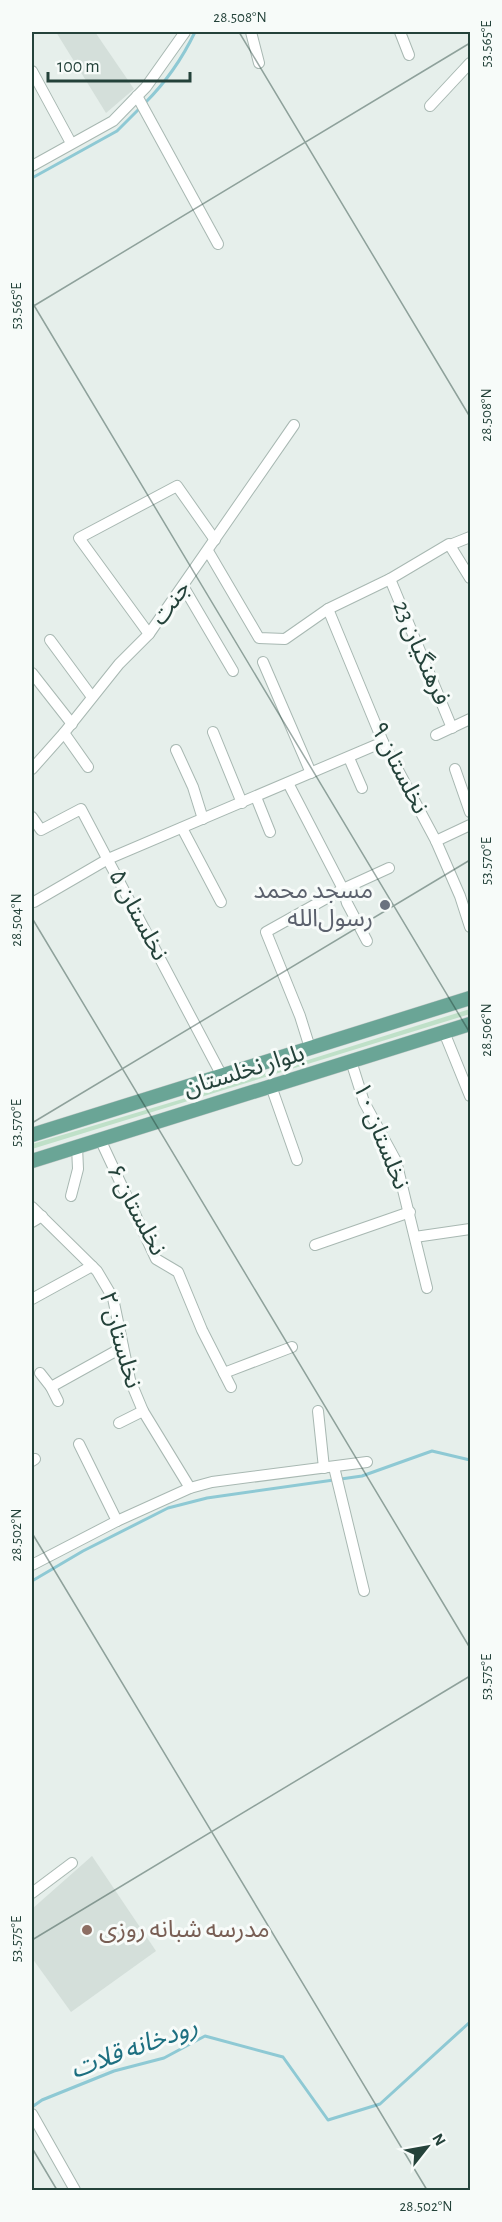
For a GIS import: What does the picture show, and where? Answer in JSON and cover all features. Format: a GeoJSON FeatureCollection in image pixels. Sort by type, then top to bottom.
{"type":"FeatureCollection","features":[{"type":"Feature","properties":{"kind":"main road","name":"بلوار نخلستان"},"geometry":{"type":"LineString","coordinates":[[32,1135],[471,998]]}},
{"type":"Feature","properties":{"kind":"main road","name":"بلوار نخلستان"},"geometry":{"type":"LineString","coordinates":[[32,1161],[471,1024]]}},
{"type":"Feature","properties":{"kind":"street"},"geometry":{"type":"LineString","coordinates":[[32,166],[113,121],[137,96],[185,32]]}},
{"type":"Feature","properties":{"kind":"street"},"geometry":{"type":"LineString","coordinates":[[250,32],[259,63]]}},
{"type":"Feature","properties":{"kind":"street"},"geometry":{"type":"LineString","coordinates":[[400,32],[409,55]]}},
{"type":"Feature","properties":{"kind":"street"},"geometry":{"type":"LineString","coordinates":[[430,106],[471,63]]}},
{"type":"Feature","properties":{"kind":"street"},"geometry":{"type":"LineString","coordinates":[[32,71],[71,144]]}},
{"type":"Feature","properties":{"kind":"street"},"geometry":{"type":"LineString","coordinates":[[137,96],[218,244]]}},
{"type":"Feature","properties":{"kind":"street","name":"جنت"},"geometry":{"type":"LineString","coordinates":[[32,769],[72,724],[119,664],[149,634],[294,425]]}},
{"type":"Feature","properties":{"kind":"street"},"geometry":{"type":"LineString","coordinates":[[149,634],[79,538],[177,486],[215,540]]}},
{"type":"Feature","properties":{"kind":"street"},"geometry":{"type":"LineString","coordinates":[[208,551],[259,638],[285,639],[328,609],[390,579],[449,544],[471,537]]}},
{"type":"Feature","properties":{"kind":"street"},"geometry":{"type":"LineString","coordinates":[[450,545],[471,578]]}},
{"type":"Feature","properties":{"kind":"street","name":"فرهنگیان 23"},"geometry":{"type":"LineString","coordinates":[[390,579],[453,728]]}},
{"type":"Feature","properties":{"kind":"street"},"geometry":{"type":"LineString","coordinates":[[183,586],[234,670]]}},
{"type":"Feature","properties":{"kind":"street","name":"نخلستان ۹"},"geometry":{"type":"LineString","coordinates":[[328,609],[383,742],[436,841],[471,927]]}},
{"type":"Feature","properties":{"kind":"street"},"geometry":{"type":"LineString","coordinates":[[50,640],[92,697]]}},
{"type":"Feature","properties":{"kind":"street"},"geometry":{"type":"LineString","coordinates":[[263,662],[311,773]]}},
{"type":"Feature","properties":{"kind":"street"},"geometry":{"type":"LineString","coordinates":[[32,674],[72,724]]}},
{"type":"Feature","properties":{"kind":"street"},"geometry":{"type":"LineString","coordinates":[[436,735],[470,719]]}},
{"type":"Feature","properties":{"kind":"street"},"geometry":{"type":"LineString","coordinates":[[213,732],[242,803]]}},
{"type":"Feature","properties":{"kind":"street"},"geometry":{"type":"LineString","coordinates":[[64,733],[88,767]]}},
{"type":"Feature","properties":{"kind":"street"},"geometry":{"type":"LineString","coordinates":[[34,902],[108,859],[383,742]]}},
{"type":"Feature","properties":{"kind":"street"},"geometry":{"type":"LineString","coordinates":[[176,750],[193,787],[203,819]]}},
{"type":"Feature","properties":{"kind":"street"},"geometry":{"type":"LineString","coordinates":[[349,758],[362,788]]}},
{"type":"Feature","properties":{"kind":"street"},"geometry":{"type":"LineString","coordinates":[[455,769],[471,812]]}},
{"type":"Feature","properties":{"kind":"street"},"geometry":{"type":"LineString","coordinates":[[288,783],[367,941]]}},
{"type":"Feature","properties":{"kind":"street"},"geometry":{"type":"LineString","coordinates":[[256,797],[270,832]]}},
{"type":"Feature","properties":{"kind":"street","name":"نخلستان ۵"},"geometry":{"type":"LineString","coordinates":[[32,817],[41,830],[81,809],[222,1076]]}},
{"type":"Feature","properties":{"kind":"street"},"geometry":{"type":"LineString","coordinates":[[436,841],[471,825]]}},
{"type":"Feature","properties":{"kind":"street"},"geometry":{"type":"LineString","coordinates":[[182,828],[221,902]]}},
{"type":"Feature","properties":{"kind":"street"},"geometry":{"type":"LineString","coordinates":[[310,1048],[300,1016],[266,932],[343,889],[389,868]]}},
{"type":"Feature","properties":{"kind":"street"},"geometry":{"type":"LineString","coordinates":[[444,1032],[471,1096]]}},
{"type":"Feature","properties":{"kind":"street","name":"نخلستان ۱۰"},"geometry":{"type":"LineString","coordinates":[[351,1061],[364,1102],[396,1161],[427,1288]]}},
{"type":"Feature","properties":{"kind":"street"},"geometry":{"type":"LineString","coordinates":[[272,1086],[297,1160]]}},
{"type":"Feature","properties":{"kind":"street","name":"نخلستان ۶"},"geometry":{"type":"LineString","coordinates":[[100,1139],[156,1259],[178,1272],[202,1330],[231,1387]]}},
{"type":"Feature","properties":{"kind":"street"},"geometry":{"type":"LineString","coordinates":[[71,1196],[78,1169],[77,1146]]}},
{"type":"Feature","properties":{"kind":"street","name":"نخلستان ۲"},"geometry":{"type":"LineString","coordinates":[[32,1207],[93,1266],[113,1298],[130,1380],[143,1411],[190,1488]]}},
{"type":"Feature","properties":{"kind":"street","name":"نخلستان ۱۰"},"geometry":{"type":"LineString","coordinates":[[315,1245],[410,1212]]}},
{"type":"Feature","properties":{"kind":"street"},"geometry":{"type":"LineString","coordinates":[[32,1222],[42,1216]]}},
{"type":"Feature","properties":{"kind":"street"},"geometry":{"type":"LineString","coordinates":[[415,1237],[471,1229]]}},
{"type":"Feature","properties":{"kind":"street"},"geometry":{"type":"LineString","coordinates":[[32,1299],[93,1266]]}},
{"type":"Feature","properties":{"kind":"street"},"geometry":{"type":"LineString","coordinates":[[51,1387],[123,1347]]}},
{"type":"Feature","properties":{"kind":"street"},"geometry":{"type":"LineString","coordinates":[[224,1373],[292,1347]]}},
{"type":"Feature","properties":{"kind":"street"},"geometry":{"type":"LineString","coordinates":[[40,1373],[58,1401]]}},
{"type":"Feature","properties":{"kind":"street"},"geometry":{"type":"LineString","coordinates":[[119,1423],[143,1411]]}},
{"type":"Feature","properties":{"kind":"street"},"geometry":{"type":"LineString","coordinates":[[318,1411],[329,1468],[364,1591]]}},
{"type":"Feature","properties":{"kind":"street"},"geometry":{"type":"LineString","coordinates":[[79,1444],[117,1521]]}},
{"type":"Feature","properties":{"kind":"street"},"geometry":{"type":"LineString","coordinates":[[32,1564],[117,1521],[190,1488],[212,1482],[367,1462]]}},
{"type":"Feature","properties":{"kind":"street"},"geometry":{"type":"LineString","coordinates":[[32,1893],[72,1863]]}},
{"type":"Feature","properties":{"kind":"street"},"geometry":{"type":"LineString","coordinates":[[32,2114],[75,2190]]}},
{"type":"Feature","properties":{"kind":"shaded area"},"geometry":{"type":"Polygon","coordinates":[[[56,32],[95,32],[134,89],[106,113],[56,32]]]}},
{"type":"Feature","properties":{"kind":"shaded area","name":"مدرسه شبانه روزی"},"geometry":{"type":"Polygon","coordinates":[[[92,1856],[156,1951],[71,2012],[32,1958],[32,1909],[92,1856]]]}},
{"type":"Feature","properties":{"kind":"green space"},"geometry":{"type":"Polygon","coordinates":[[[470,1009],[470,1014],[32,1149],[32,1144],[470,1009]]]}},
{"type":"Feature","properties":{"kind":"waterway"},"geometry":{"type":"LineString","coordinates":[[145,103],[173,69],[195,32]]}},
{"type":"Feature","properties":{"kind":"waterway"},"geometry":{"type":"LineString","coordinates":[[32,178],[117,131],[140,108]]}},
{"type":"Feature","properties":{"kind":"waterway"},"geometry":{"type":"LineString","coordinates":[[32,1581],[83,1551],[168,1508],[207,1498],[362,1476],[432,1451],[470,1460]]}},
{"type":"Feature","properties":{"kind":"waterway","name":"رودخانه قلات"},"geometry":{"type":"LineString","coordinates":[[32,2107],[42,2100],[114,2071],[164,2058],[205,2036],[283,2057],[328,2120],[380,2104],[470,2022]]}},
{"type":"Feature","properties":{"kind":"place","name":"مسجد محمد رسول‌الله"},"geometry":{"type":"Point","coordinates":[385,905]}},
{"type":"Feature","properties":{"kind":"place","name":"مدرسه شبانه روزی"},"geometry":{"type":"Point","coordinates":[87,1930]}}]}
